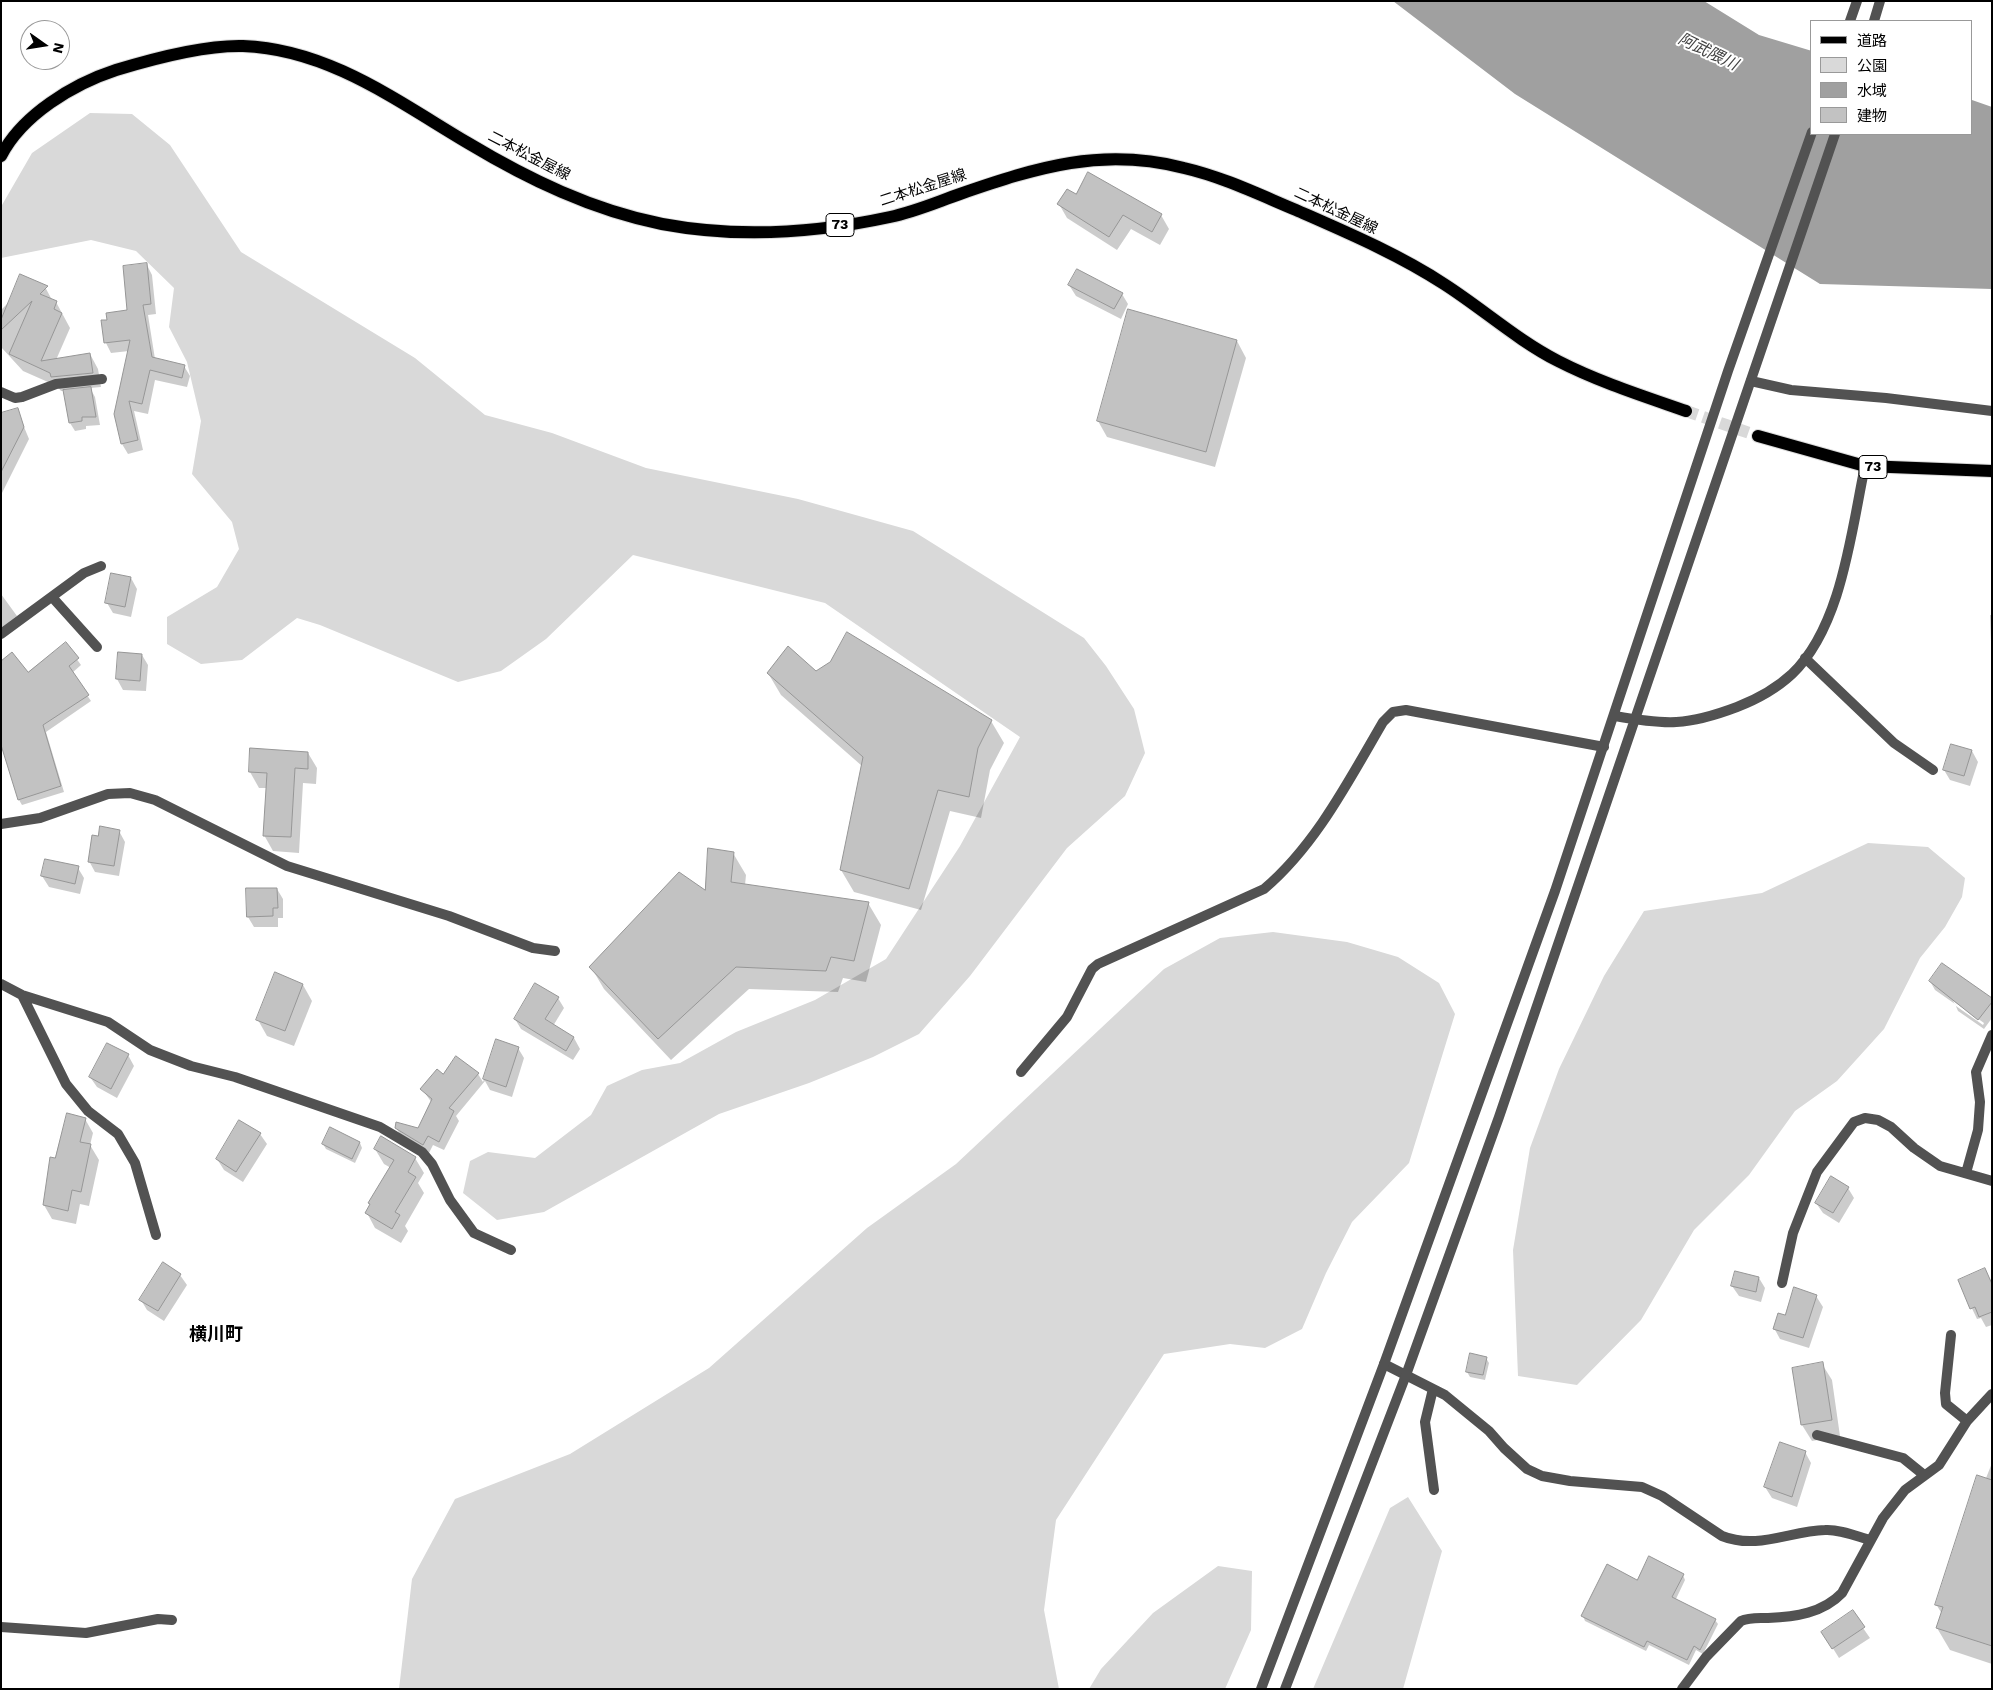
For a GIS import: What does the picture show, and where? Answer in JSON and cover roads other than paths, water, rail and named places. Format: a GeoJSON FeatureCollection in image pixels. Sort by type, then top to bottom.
{"type":"FeatureCollection","features":[{"type":"Feature","properties":{"kind":"main road","name":"二本松金屋線"},"geometry":{"type":"LineString","coordinates":[[1,156],[6,146],[41,110],[98,77],[140,62],[214,48],[242,46],[281,51],[328,64],[371,84],[472,145],[548,186],[605,209],[671,225],[712,230],[775,233],[836,226],[894,217],[1050,165],[1099,159],[1129,159],[1157,163],[1185,168],[1225,181],[1338,229],[1438,280],[1523,341],[1555,360],[1622,390],[1686,411]]}},
{"type":"Feature","properties":{"kind":"main road","name":"73"},"geometry":{"type":"LineString","coordinates":[[1758,436],[1865,466],[1992,471]]}},
{"type":"Feature","properties":{"kind":"street"},"geometry":{"type":"LineString","coordinates":[[1850,20],[1857,1]]}},
{"type":"Feature","properties":{"kind":"street"},"geometry":{"type":"LineString","coordinates":[[1874,20],[1880,1]]}},
{"type":"Feature","properties":{"kind":"street"},"geometry":{"type":"LineString","coordinates":[[1261,1689],[1384,1364],[1486,1084],[1615,716],[1811,135]]}},
{"type":"Feature","properties":{"kind":"street"},"geometry":{"type":"LineString","coordinates":[[1286,1689],[1406,1375],[1499,1117],[1835,135]]}},
{"type":"Feature","properties":{"kind":"street"},"geometry":{"type":"LineString","coordinates":[[1,392],[15,398],[56,384],[102,379]]}},
{"type":"Feature","properties":{"kind":"street"},"geometry":{"type":"LineString","coordinates":[[1751,381],[1800,391],[1886,398],[1992,411]]}},
{"type":"Feature","properties":{"kind":"street"},"geometry":{"type":"LineString","coordinates":[[1615,716],[1634,720],[1682,723],[1717,715],[1752,701],[1791,675],[1805,658],[1832,606],[1842,572],[1865,466]]}},
{"type":"Feature","properties":{"kind":"street"},"geometry":{"type":"LineString","coordinates":[[1,634],[84,573],[101,566]]}},
{"type":"Feature","properties":{"kind":"street"},"geometry":{"type":"LineString","coordinates":[[52,597],[97,647]]}},
{"type":"Feature","properties":{"kind":"street"},"geometry":{"type":"LineString","coordinates":[[1805,658],[1894,743],[1933,770]]}},
{"type":"Feature","properties":{"kind":"street"},"geometry":{"type":"LineString","coordinates":[[1021,1072],[1068,1017],[1092,970],[1098,964],[1264,889],[1287,870],[1340,797],[1383,722],[1393,712],[1406,710],[1604,747]]}},
{"type":"Feature","properties":{"kind":"street"},"geometry":{"type":"LineString","coordinates":[[1,824],[40,818],[108,794],[130,793],[155,800],[287,866],[450,916],[533,948],[554,952]]}},
{"type":"Feature","properties":{"kind":"street"},"geometry":{"type":"LineString","coordinates":[[1,984],[22,995],[108,1022],[150,1050],[191,1066],[244,1080],[380,1127],[422,1152],[432,1164],[450,1200],[474,1233],[511,1250]]}},
{"type":"Feature","properties":{"kind":"street"},"geometry":{"type":"LineString","coordinates":[[22,995],[66,1084],[88,1111],[118,1134],[135,1163],[156,1235]]}},
{"type":"Feature","properties":{"kind":"street"},"geometry":{"type":"LineString","coordinates":[[1966,1173],[1978,1130],[1980,1102],[1976,1072],[1992,1035]]}},
{"type":"Feature","properties":{"kind":"street"},"geometry":{"type":"LineString","coordinates":[[1782,1283],[1793,1233],[1817,1172],[1854,1122],[1864,1118],[1878,1120],[1891,1127],[1914,1148],[1940,1166],[1992,1182]]}},
{"type":"Feature","properties":{"kind":"street"},"geometry":{"type":"LineString","coordinates":[[1951,1335],[1945,1393],[1946,1404],[1967,1421]]}},
{"type":"Feature","properties":{"kind":"street"},"geometry":{"type":"LineString","coordinates":[[1384,1364],[1445,1395],[1489,1431],[1527,1469],[1542,1476],[1595,1484],[1642,1487],[1662,1496],[1715,1532],[1733,1540],[1778,1539],[1826,1530],[1870,1540]]}},
{"type":"Feature","properties":{"kind":"street"},"geometry":{"type":"LineString","coordinates":[[1433,1389],[1425,1422],[1434,1490]]}},
{"type":"Feature","properties":{"kind":"street"},"geometry":{"type":"LineString","coordinates":[[1682,1689],[1706,1657],[1740,1621],[1791,1617],[1833,1603],[1842,1594],[1883,1518],[1905,1490],[1939,1465],[1967,1421],[1992,1394]]}},
{"type":"Feature","properties":{"kind":"street"},"geometry":{"type":"LineString","coordinates":[[1818,1435],[1902,1458],[1924,1476]]}},
{"type":"Feature","properties":{"kind":"street"},"geometry":{"type":"LineString","coordinates":[[1,1627],[86,1633],[158,1619],[172,1620]]}},
{"type":"Feature","properties":{"kind":"water","name":"阿武隈川"},"geometry":{"type":"Polygon","coordinates":[[[1393,1],[1704,1],[1759,35],[1810,50],[1810,135],[1973,135],[1973,100],[1992,107],[1992,289],[1820,284],[1515,94],[1393,1]]]}},
{"type":"Feature","properties":{"kind":"tunnel"},"geometry":{"type":"LineString","coordinates":[[1686,411],[1758,436]]}},
{"type":"Feature","properties":{"kind":"district","name":"横川町"},"geometry":{"type":"Point","coordinates":[216,1335]}}]}
